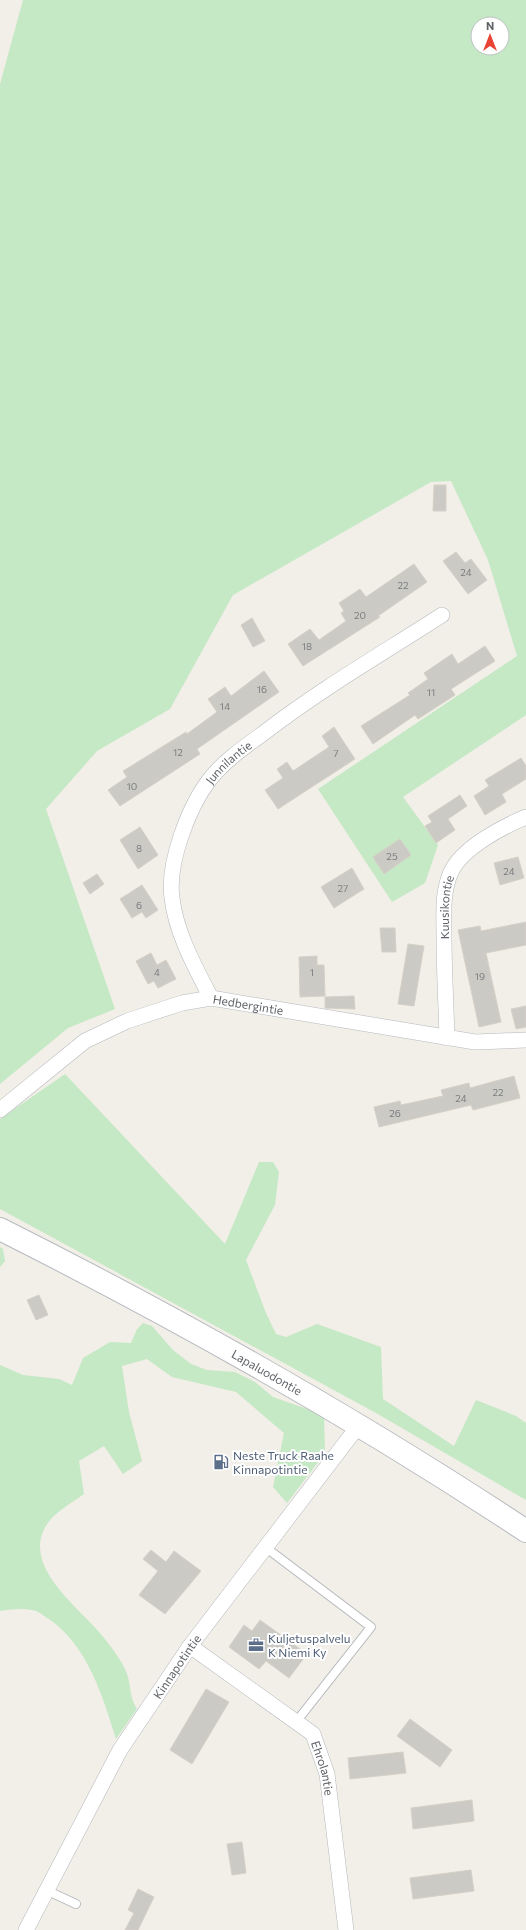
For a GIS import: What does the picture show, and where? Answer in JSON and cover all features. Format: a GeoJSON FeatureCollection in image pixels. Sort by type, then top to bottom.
{"type":"FeatureCollection","features":[{"type":"Feature","properties":{"kind":"main road","name":"Lapaluodontie"},"geometry":{"type":"LineString","coordinates":[[0,1229],[251,1362],[359,1425],[526,1531]]}},
{"type":"Feature","properties":{"kind":"street","name":"Junnilantie"},"geometry":{"type":"LineString","coordinates":[[211,998],[177,925],[172,897],[171,880],[175,857],[183,832],[210,780],[231,757],[288,714],[442,615]]}},
{"type":"Feature","properties":{"kind":"street","name":"Kuusikontie"},"geometry":{"type":"LineString","coordinates":[[447,1038],[444,959],[444,897],[451,872],[476,844],[526,817]]}},
{"type":"Feature","properties":{"kind":"street","name":"Hedbergintie"},"geometry":{"type":"LineString","coordinates":[[0,1110],[85,1041],[127,1021],[182,1003],[211,998],[475,1042],[526,1040]]}},
{"type":"Feature","properties":{"kind":"street","name":"Kinnapotintie"},"geometry":{"type":"LineString","coordinates":[[26,1930],[48,1891],[120,1750],[190,1646],[359,1425]]}},
{"type":"Feature","properties":{"kind":"street","name":"Ehrolantie"},"geometry":{"type":"LineString","coordinates":[[190,1646],[313,1734],[327,1774],[346,1930]]}},
{"type":"Feature","properties":{"kind":"lane"},"geometry":{"type":"LineString","coordinates":[[265,1547],[371,1627],[296,1722]]}},
{"type":"Feature","properties":{"kind":"lane"},"geometry":{"type":"LineString","coordinates":[[48,1891],[76,1904]]}},
{"type":"Feature","properties":{"kind":"green space"},"geometry":{"type":"Polygon","coordinates":[[[23,0],[526,0],[526,715],[403,797],[438,845],[425,883],[392,902],[318,789],[517,656],[488,560],[451,481],[431,482],[233,595],[170,709],[97,751],[46,809],[115,1009],[68,1028],[0,1084],[0,84],[23,0]]]}},
{"type":"Feature","properties":{"kind":"green space"},"geometry":{"type":"Polygon","coordinates":[[[65,1074],[225,1244],[259,1162],[273,1162],[279,1172],[275,1205],[246,1260],[266,1313],[276,1334],[286,1337],[317,1324],[381,1347],[383,1399],[454,1446],[476,1400],[516,1416],[526,1423],[526,1500],[376,1413],[0,1209],[0,1119],[65,1074]]]}},
{"type":"Feature","properties":{"kind":"green space"},"geometry":{"type":"Polygon","coordinates":[[[0,1247],[3,1249],[5,1261],[0,1267],[0,1247]]]}},
{"type":"Feature","properties":{"kind":"green space"},"geometry":{"type":"Polygon","coordinates":[[[143,1323],[152,1326],[173,1350],[191,1364],[207,1370],[235,1372],[255,1382],[273,1397],[324,1415],[325,1453],[287,1503],[273,1487],[284,1433],[236,1392],[172,1377],[147,1359],[122,1366],[129,1412],[142,1461],[123,1474],[104,1446],[79,1461],[84,1494],[62,1509],[50,1520],[41,1537],[41,1554],[46,1570],[70,1602],[108,1643],[120,1659],[127,1673],[132,1697],[137,1709],[116,1739],[106,1706],[92,1673],[74,1643],[63,1630],[36,1611],[18,1609],[0,1611],[0,1365],[23,1375],[59,1379],[72,1385],[83,1358],[110,1342],[131,1343],[137,1329],[143,1323]]]}},
{"type":"Feature","properties":{"kind":"building"},"geometry":{"type":"Polygon","coordinates":[[[434,485],[446,485],[446,511],[433,511],[434,485]]]}},
{"type":"Feature","properties":{"kind":"building"},"geometry":{"type":"Polygon","coordinates":[[[456,552],[465,563],[471,559],[487,580],[468,594],[443,561],[456,552]]]}},
{"type":"Feature","properties":{"kind":"building"},"geometry":{"type":"Polygon","coordinates":[[[414,564],[427,582],[378,616],[380,617],[303,666],[288,644],[310,629],[319,640],[346,621],[341,613],[344,611],[339,603],[360,589],[366,597],[414,564]]]}},
{"type":"Feature","properties":{"kind":"building"},"geometry":{"type":"Polygon","coordinates":[[[252,618],[265,641],[253,647],[241,625],[252,618]]]}},
{"type":"Feature","properties":{"kind":"building"},"geometry":{"type":"Polygon","coordinates":[[[485,646],[495,661],[451,689],[455,695],[418,719],[415,715],[373,744],[361,726],[410,695],[408,693],[428,679],[424,673],[452,654],[458,664],[485,646]]]}},
{"type":"Feature","properties":{"kind":"building"},"geometry":{"type":"Polygon","coordinates":[[[264,671],[279,692],[197,749],[200,754],[120,806],[108,790],[127,777],[123,771],[186,732],[187,734],[217,712],[208,699],[225,687],[231,696],[264,671]]]}},
{"type":"Feature","properties":{"kind":"building"},"geometry":{"type":"Polygon","coordinates":[[[334,727],[355,759],[278,809],[265,790],[283,778],[277,769],[287,762],[293,771],[329,747],[322,736],[334,727]]]}},
{"type":"Feature","properties":{"kind":"building"},"geometry":{"type":"Polygon","coordinates":[[[521,758],[526,766],[526,779],[502,794],[506,802],[485,815],[474,796],[489,786],[485,780],[521,758]]]}},
{"type":"Feature","properties":{"kind":"building"},"geometry":{"type":"Polygon","coordinates":[[[460,795],[467,806],[448,819],[455,830],[436,843],[425,826],[432,822],[428,816],[460,795]]]}},
{"type":"Feature","properties":{"kind":"building"},"geometry":{"type":"Polygon","coordinates":[[[140,827],[158,855],[138,869],[120,840],[140,827]]]}},
{"type":"Feature","properties":{"kind":"building"},"geometry":{"type":"Polygon","coordinates":[[[400,839],[411,855],[384,874],[373,857],[400,839]]]}},
{"type":"Feature","properties":{"kind":"building"},"geometry":{"type":"Polygon","coordinates":[[[518,857],[524,878],[500,885],[494,863],[518,857]]]}},
{"type":"Feature","properties":{"kind":"building"},"geometry":{"type":"Polygon","coordinates":[[[352,868],[364,889],[334,908],[321,887],[352,868]]]}},
{"type":"Feature","properties":{"kind":"building"},"geometry":{"type":"Polygon","coordinates":[[[97,874],[104,884],[90,894],[83,883],[97,874]]]}},
{"type":"Feature","properties":{"kind":"building"},"geometry":{"type":"Polygon","coordinates":[[[142,885],[158,910],[146,918],[142,912],[132,918],[120,899],[142,885]]]}},
{"type":"Feature","properties":{"kind":"building"},"geometry":{"type":"Polygon","coordinates":[[[526,922],[526,945],[486,953],[501,1022],[479,1027],[458,930],[480,926],[481,931],[526,922]]]}},
{"type":"Feature","properties":{"kind":"building"},"geometry":{"type":"Polygon","coordinates":[[[380,928],[395,928],[396,952],[382,952],[380,928]]]}},
{"type":"Feature","properties":{"kind":"building"},"geometry":{"type":"Polygon","coordinates":[[[408,944],[424,946],[414,1006],[398,1004],[408,944]]]}},
{"type":"Feature","properties":{"kind":"building"},"geometry":{"type":"Polygon","coordinates":[[[151,953],[157,965],[166,960],[176,979],[158,988],[154,981],[148,984],[136,961],[151,953]]]}},
{"type":"Feature","properties":{"kind":"building"},"geometry":{"type":"Polygon","coordinates":[[[317,956],[317,965],[324,965],[325,996],[300,997],[299,957],[317,956]]]}},
{"type":"Feature","properties":{"kind":"building"},"geometry":{"type":"Polygon","coordinates":[[[354,996],[355,1009],[325,1008],[325,997],[354,996]]]}},
{"type":"Feature","properties":{"kind":"building"},"geometry":{"type":"Polygon","coordinates":[[[526,1006],[526,1027],[516,1029],[511,1009],[526,1006]]]}},
{"type":"Feature","properties":{"kind":"building"},"geometry":{"type":"Polygon","coordinates":[[[514,1076],[520,1098],[473,1110],[471,1105],[379,1127],[374,1107],[400,1101],[401,1105],[443,1096],[441,1090],[469,1083],[470,1088],[514,1076]]]}},
{"type":"Feature","properties":{"kind":"building"},"geometry":{"type":"Polygon","coordinates":[[[39,1295],[48,1315],[36,1320],[27,1300],[39,1295]]]}},
{"type":"Feature","properties":{"kind":"building"},"geometry":{"type":"Polygon","coordinates":[[[151,1550],[166,1562],[174,1551],[201,1571],[165,1614],[139,1595],[158,1571],[143,1559],[151,1550]]]}},
{"type":"Feature","properties":{"kind":"building"},"geometry":{"type":"Polygon","coordinates":[[[260,1620],[307,1654],[289,1678],[266,1661],[259,1669],[229,1647],[244,1625],[252,1631],[260,1620]]]}},
{"type":"Feature","properties":{"kind":"building"},"geometry":{"type":"Polygon","coordinates":[[[206,1689],[229,1702],[192,1764],[170,1750],[206,1689]]]}},
{"type":"Feature","properties":{"kind":"building"},"geometry":{"type":"Polygon","coordinates":[[[410,1719],[452,1750],[440,1767],[397,1736],[410,1719]]]}},
{"type":"Feature","properties":{"kind":"building"},"geometry":{"type":"Polygon","coordinates":[[[403,1752],[406,1773],[350,1779],[348,1758],[403,1752]]]}},
{"type":"Feature","properties":{"kind":"building"},"geometry":{"type":"Polygon","coordinates":[[[472,1800],[474,1821],[413,1829],[411,1808],[472,1800]]]}},
{"type":"Feature","properties":{"kind":"building"},"geometry":{"type":"Polygon","coordinates":[[[242,1842],[246,1873],[232,1875],[227,1844],[242,1842]]]}},
{"type":"Feature","properties":{"kind":"building"},"geometry":{"type":"Polygon","coordinates":[[[471,1870],[474,1891],[413,1899],[410,1878],[471,1870]]]}},
{"type":"Feature","properties":{"kind":"building"},"geometry":{"type":"Polygon","coordinates":[[[138,1889],[154,1897],[138,1930],[125,1930],[134,1913],[128,1910],[138,1889]]]}},
{"type":"Feature","properties":{"kind":"place","name":"Neste Truck Raahe Kinnapotintie"},"geometry":{"type":"Point","coordinates":[221,1462]}},
{"type":"Feature","properties":{"kind":"place","name":"Kuljetuspalvelu K Niemi Ky"},"geometry":{"type":"Point","coordinates":[256,1645]}}]}
